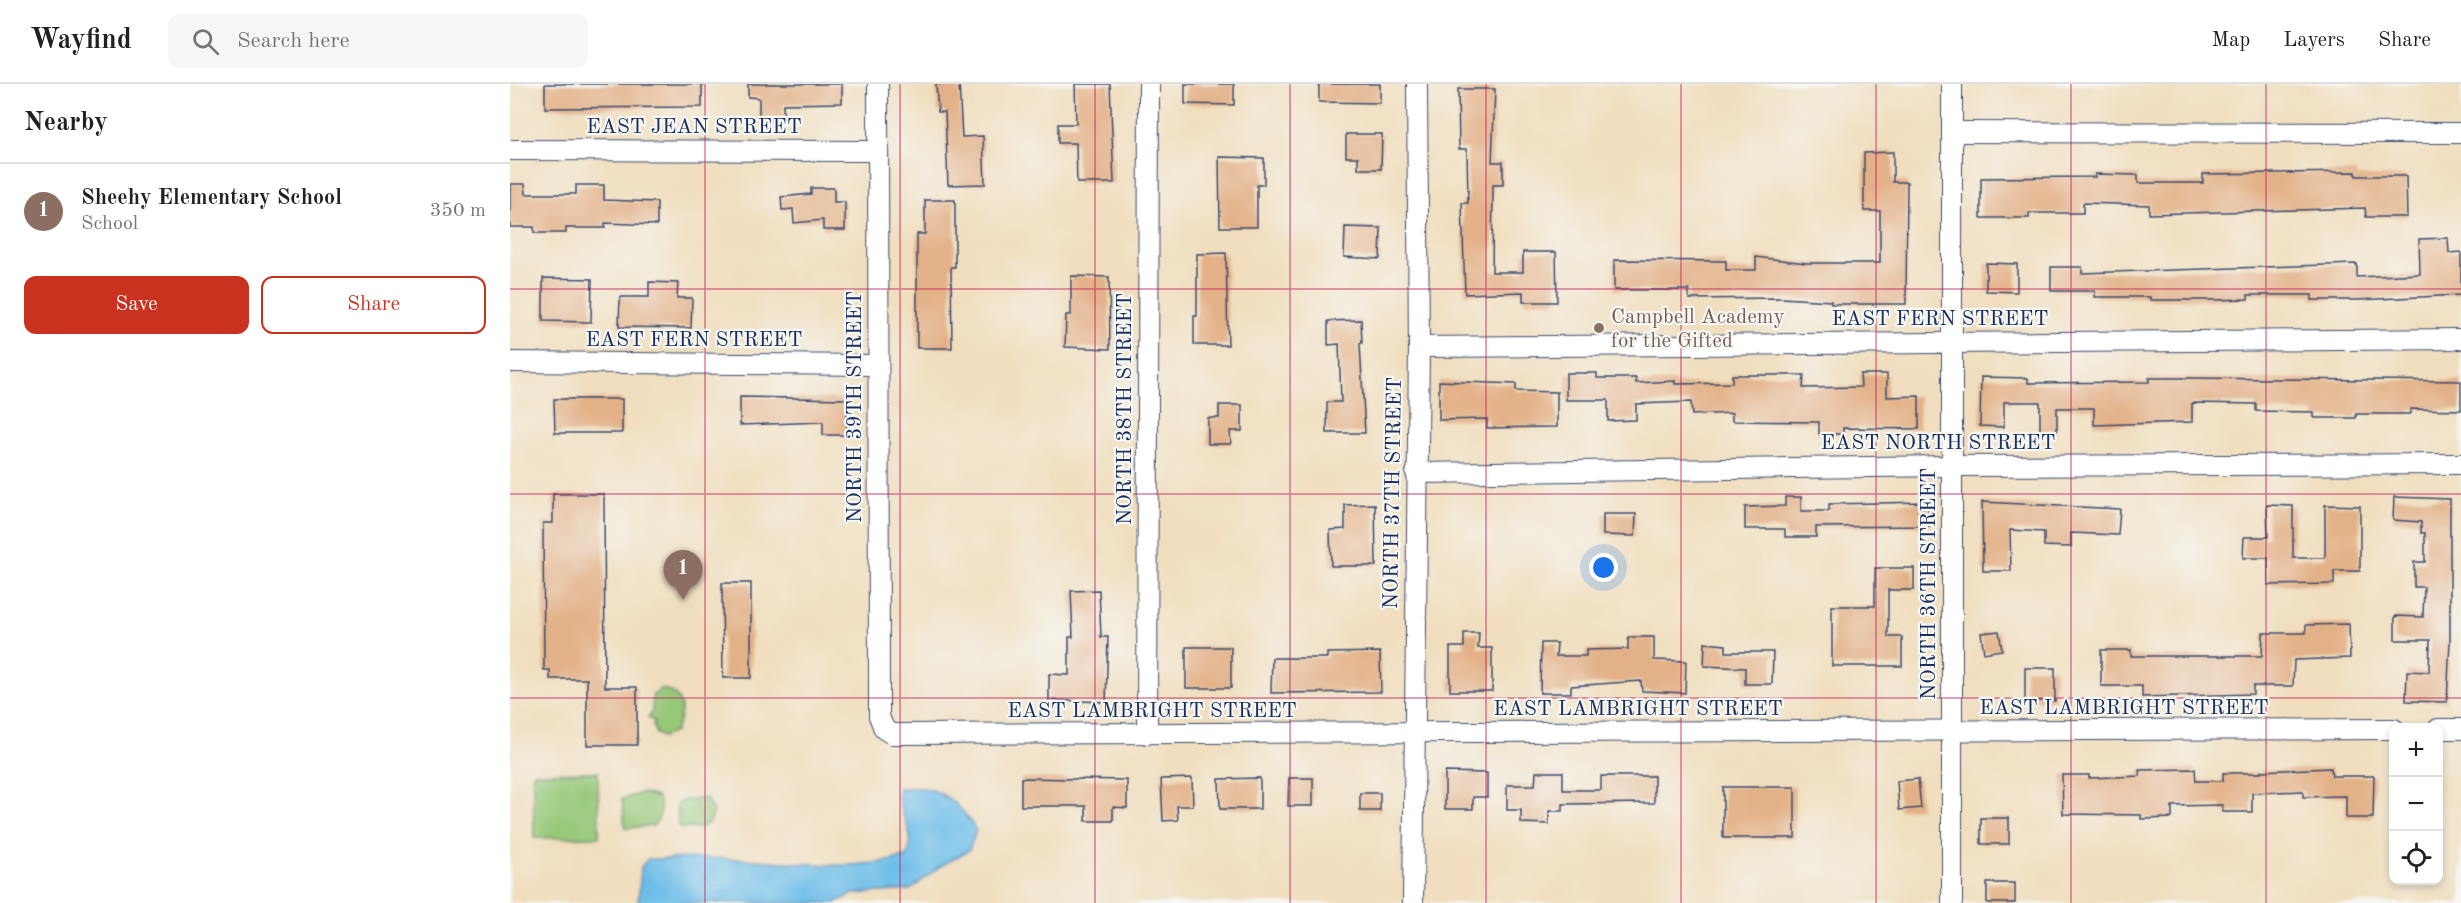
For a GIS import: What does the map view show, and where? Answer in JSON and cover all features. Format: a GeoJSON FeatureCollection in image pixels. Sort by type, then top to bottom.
{"type":"FeatureCollection","features":[{"type":"Feature","properties":{"kind":"street","name":"NORTH 39TH STREET"},"geometry":{"type":"LineString","coordinates":[[878,84],[879,716],[884,729]]}},
{"type":"Feature","properties":{"kind":"street","name":"NORTH 38TH STREET"},"geometry":{"type":"LineString","coordinates":[[1147,734],[1149,84]]}},
{"type":"Feature","properties":{"kind":"street","name":"NORTH 37TH STREET"},"geometry":{"type":"LineString","coordinates":[[1413,903],[1413,732],[1419,347],[1417,84]]}},
{"type":"Feature","properties":{"kind":"street","name":"NORTH 36TH STREET"},"geometry":{"type":"LineString","coordinates":[[1952,84],[1952,903]]}},
{"type":"Feature","properties":{"kind":"street"},"geometry":{"type":"LineString","coordinates":[[1952,132],[2461,133]]}},
{"type":"Feature","properties":{"kind":"street","name":"EAST JEAN STREET"},"geometry":{"type":"LineString","coordinates":[[510,150],[878,151]]}},
{"type":"Feature","properties":{"kind":"street","name":"EAST FERN STREET"},"geometry":{"type":"LineString","coordinates":[[1419,347],[2461,339]]}},
{"type":"Feature","properties":{"kind":"street","name":"EAST FERN STREET"},"geometry":{"type":"LineString","coordinates":[[510,362],[877,365]]}},
{"type":"Feature","properties":{"kind":"street","name":"EAST NORTH STREET"},"geometry":{"type":"LineString","coordinates":[[1416,473],[1952,466],[2461,464]]}},
{"type":"Feature","properties":{"kind":"street","name":"EAST LAMBRIGHT STREET"},"geometry":{"type":"LineString","coordinates":[[884,729],[892,734],[2389,729]]}},
{"type":"Feature","properties":{"kind":"street"},"geometry":{"type":"LineString","coordinates":[[2443,729],[2461,729]]}},
{"type":"Feature","properties":{"kind":"green space"},"geometry":{"type":"Polygon","coordinates":[[[660,689],[674,694],[681,706],[675,732],[663,737],[656,734],[654,721],[648,718],[652,711],[653,694],[658,693],[660,689]]]}},
{"type":"Feature","properties":{"kind":"green space"},"geometry":{"type":"Polygon","coordinates":[[[598,772],[599,837],[534,838],[533,773],[598,772]]]}},
{"type":"Feature","properties":{"kind":"green space"},"geometry":{"type":"Polygon","coordinates":[[[642,793],[657,797],[660,808],[658,820],[653,826],[625,828],[622,799],[642,793]]]}},
{"type":"Feature","properties":{"kind":"green space"},"geometry":{"type":"Polygon","coordinates":[[[706,798],[713,811],[711,821],[701,828],[681,828],[678,824],[677,804],[681,801],[706,798]]]}},
{"type":"Feature","properties":{"kind":"water"},"geometry":{"type":"Polygon","coordinates":[[[899,788],[923,788],[939,793],[962,810],[976,831],[969,850],[939,867],[910,890],[853,894],[835,903],[638,903],[641,867],[648,859],[729,858],[844,865],[885,862],[905,857],[910,841],[898,797],[899,788]]]}},
{"type":"Feature","properties":{"kind":"building"},"geometry":{"type":"Polygon","coordinates":[[[545,84],[702,84],[702,107],[545,108],[545,84]]]}},
{"type":"Feature","properties":{"kind":"building"},"geometry":{"type":"Polygon","coordinates":[[[748,84],[842,84],[842,103],[783,104],[783,121],[759,121],[759,98],[748,97],[748,84]]]}},
{"type":"Feature","properties":{"kind":"building"},"geometry":{"type":"Polygon","coordinates":[[[936,84],[959,84],[962,137],[983,136],[985,184],[948,185],[945,112],[938,112],[936,84]]]}},
{"type":"Feature","properties":{"kind":"building"},"geometry":{"type":"Polygon","coordinates":[[[1075,84],[1110,84],[1114,183],[1077,183],[1076,143],[1058,143],[1058,124],[1076,124],[1075,84]]]}},
{"type":"Feature","properties":{"kind":"building"},"geometry":{"type":"Polygon","coordinates":[[[1185,84],[1234,84],[1234,105],[1185,104],[1185,84]]]}},
{"type":"Feature","properties":{"kind":"building"},"geometry":{"type":"Polygon","coordinates":[[[1319,84],[1380,84],[1380,103],[1319,102],[1319,84]]]}},
{"type":"Feature","properties":{"kind":"building"},"geometry":{"type":"Polygon","coordinates":[[[1458,89],[1495,89],[1492,162],[1503,162],[1503,185],[1493,185],[1492,272],[1523,272],[1523,252],[1556,252],[1557,302],[1523,302],[1523,292],[1465,294],[1462,203],[1468,203],[1467,149],[1459,149],[1458,89]]]}},
{"type":"Feature","properties":{"kind":"building"},"geometry":{"type":"Polygon","coordinates":[[[1346,134],[1382,134],[1381,169],[1358,169],[1358,157],[1346,157],[1346,134]]]}},
{"type":"Feature","properties":{"kind":"building"},"geometry":{"type":"Polygon","coordinates":[[[1893,152],[1893,182],[1907,182],[1906,304],[1831,304],[1831,301],[1781,298],[1689,299],[1689,290],[1614,290],[1614,260],[1726,261],[1726,270],[1756,270],[1756,257],[1806,263],[1880,263],[1880,211],[1864,211],[1864,153],[1893,152]]]}},
{"type":"Feature","properties":{"kind":"building"},"geometry":{"type":"Polygon","coordinates":[[[1219,157],[1264,158],[1264,185],[1257,185],[1257,227],[1220,227],[1219,157]]]}},
{"type":"Feature","properties":{"kind":"building"},"geometry":{"type":"Polygon","coordinates":[[[2356,172],[2356,176],[2406,176],[2407,217],[2366,217],[2365,208],[2149,214],[2149,205],[2083,203],[2083,213],[2029,213],[2029,218],[1981,218],[1981,178],[2095,177],[2095,174],[2138,175],[2138,183],[2203,183],[2203,174],[2356,172]]]}},
{"type":"Feature","properties":{"kind":"building"},"geometry":{"type":"Polygon","coordinates":[[[510,184],[525,184],[526,194],[576,194],[576,185],[604,185],[604,200],[657,202],[657,225],[605,223],[605,228],[566,228],[566,233],[534,233],[534,227],[510,227],[510,184]]]}},
{"type":"Feature","properties":{"kind":"building"},"geometry":{"type":"Polygon","coordinates":[[[811,188],[834,188],[834,202],[845,202],[845,230],[823,230],[823,220],[794,223],[793,209],[782,210],[781,197],[811,194],[811,188]]]}},
{"type":"Feature","properties":{"kind":"building"},"geometry":{"type":"Polygon","coordinates":[[[925,200],[955,200],[955,267],[951,267],[952,348],[917,348],[917,234],[925,234],[925,200]]]}},
{"type":"Feature","properties":{"kind":"building"},"geometry":{"type":"Polygon","coordinates":[[[1345,227],[1381,228],[1380,259],[1344,257],[1345,227]]]}},
{"type":"Feature","properties":{"kind":"building"},"geometry":{"type":"Polygon","coordinates":[[[2448,238],[2449,253],[2461,252],[2461,295],[2312,300],[2312,295],[2248,295],[2248,299],[2150,300],[2150,297],[2095,297],[2095,291],[2051,291],[2051,267],[2082,267],[2082,273],[2357,264],[2357,277],[2420,274],[2419,239],[2448,238]]]}},
{"type":"Feature","properties":{"kind":"building"},"geometry":{"type":"Polygon","coordinates":[[[1226,253],[1228,345],[1194,345],[1194,316],[1197,316],[1197,254],[1226,253]]]}},
{"type":"Feature","properties":{"kind":"building"},"geometry":{"type":"Polygon","coordinates":[[[1986,263],[2017,264],[2017,292],[1986,291],[1986,263]]]}},
{"type":"Feature","properties":{"kind":"building"},"geometry":{"type":"Polygon","coordinates":[[[1071,276],[1109,277],[1110,349],[1065,347],[1066,315],[1071,315],[1071,276]]]}},
{"type":"Feature","properties":{"kind":"building"},"geometry":{"type":"Polygon","coordinates":[[[543,278],[592,279],[591,322],[543,321],[543,278]]]}},
{"type":"Feature","properties":{"kind":"building"},"geometry":{"type":"Polygon","coordinates":[[[649,282],[678,283],[677,298],[692,298],[691,328],[619,327],[620,297],[649,297],[649,282]]]}},
{"type":"Feature","properties":{"kind":"building"},"geometry":{"type":"Polygon","coordinates":[[[1361,320],[1362,343],[1360,344],[1365,433],[1327,433],[1327,402],[1341,402],[1339,344],[1328,345],[1328,321],[1361,320]]]}},
{"type":"Feature","properties":{"kind":"building"},"geometry":{"type":"Polygon","coordinates":[[[1566,373],[1597,373],[1597,378],[1636,378],[1636,383],[1675,381],[1675,384],[1732,383],[1732,375],[1804,375],[1803,388],[1861,387],[1860,374],[1887,374],[1887,397],[1919,396],[1919,429],[1843,428],[1843,434],[1819,434],[1819,422],[1732,421],[1732,413],[1692,415],[1691,402],[1636,404],[1636,420],[1608,421],[1608,400],[1566,400],[1566,373]]]}},
{"type":"Feature","properties":{"kind":"building"},"geometry":{"type":"Polygon","coordinates":[[[1981,377],[2028,378],[2028,383],[2149,382],[2149,378],[2461,381],[2461,410],[2410,409],[2410,414],[2356,414],[2356,418],[2314,418],[2314,412],[2256,411],[2256,404],[2192,403],[2192,422],[2094,425],[2094,408],[2057,408],[2057,431],[2040,431],[2040,402],[2004,402],[2004,427],[1980,426],[1981,377]]]}},
{"type":"Feature","properties":{"kind":"building"},"geometry":{"type":"Polygon","coordinates":[[[1439,381],[1516,384],[1516,391],[1557,392],[1557,427],[1487,428],[1487,419],[1439,420],[1439,381]]]}},
{"type":"Feature","properties":{"kind":"building"},"geometry":{"type":"Polygon","coordinates":[[[740,397],[847,399],[847,435],[823,435],[823,422],[740,425],[740,397]]]}},
{"type":"Feature","properties":{"kind":"building"},"geometry":{"type":"Polygon","coordinates":[[[554,399],[622,399],[622,433],[555,433],[554,399]]]}},
{"type":"Feature","properties":{"kind":"building"},"geometry":{"type":"Polygon","coordinates":[[[1219,405],[1242,405],[1242,431],[1230,431],[1231,444],[1208,444],[1208,418],[1219,418],[1219,405]]]}},
{"type":"Feature","properties":{"kind":"building"},"geometry":{"type":"Polygon","coordinates":[[[553,494],[604,494],[605,687],[637,687],[637,745],[587,745],[587,679],[550,679],[550,670],[544,670],[543,523],[553,523],[553,494]]]}},
{"type":"Feature","properties":{"kind":"building"},"geometry":{"type":"Polygon","coordinates":[[[1785,497],[1801,497],[1801,511],[1829,511],[1829,504],[1928,502],[1929,526],[1816,527],[1816,537],[1785,537],[1785,529],[1745,529],[1745,507],[1785,506],[1785,497]]]}},
{"type":"Feature","properties":{"kind":"building"},"geometry":{"type":"Polygon","coordinates":[[[2394,497],[2450,499],[2450,641],[2447,702],[2406,701],[2407,671],[2429,672],[2430,640],[2395,640],[2395,616],[2423,617],[2424,587],[2414,587],[2414,562],[2425,562],[2425,533],[2421,533],[2421,522],[2393,520],[2394,497]]]}},
{"type":"Feature","properties":{"kind":"building"},"geometry":{"type":"Polygon","coordinates":[[[1982,502],[2120,509],[2118,535],[2071,533],[2071,547],[2044,546],[2044,532],[2010,530],[2011,571],[1983,571],[1982,502]]]}},
{"type":"Feature","properties":{"kind":"building"},"geometry":{"type":"Polygon","coordinates":[[[1375,504],[1376,566],[1331,566],[1330,530],[1345,529],[1345,505],[1375,504]]]}},
{"type":"Feature","properties":{"kind":"building"},"geometry":{"type":"Polygon","coordinates":[[[2267,505],[2293,506],[2293,558],[2325,558],[2325,505],[2360,506],[2360,571],[2334,571],[2334,584],[2268,585],[2268,558],[2243,558],[2244,537],[2268,537],[2267,505]]]}},
{"type":"Feature","properties":{"kind":"building"},"geometry":{"type":"Polygon","coordinates":[[[1603,514],[1636,514],[1635,536],[1603,535],[1603,514]]]}},
{"type":"Feature","properties":{"kind":"building"},"geometry":{"type":"Polygon","coordinates":[[[1875,568],[1914,568],[1914,590],[1888,590],[1888,637],[1902,637],[1902,666],[1832,666],[1832,606],[1875,606],[1875,568]]]}},
{"type":"Feature","properties":{"kind":"building"},"geometry":{"type":"Polygon","coordinates":[[[722,583],[751,583],[751,678],[723,678],[722,583]]]}},
{"type":"Feature","properties":{"kind":"building"},"geometry":{"type":"Polygon","coordinates":[[[1099,590],[1101,637],[1108,637],[1106,702],[1049,700],[1049,674],[1069,675],[1069,637],[1073,637],[1071,591],[1099,590]]]}},
{"type":"Feature","properties":{"kind":"building"},"geometry":{"type":"Polygon","coordinates":[[[2349,624],[2350,658],[2294,660],[2293,686],[2253,686],[2253,694],[2142,697],[2142,686],[2101,686],[2101,650],[2131,650],[2131,656],[2262,656],[2263,633],[2306,633],[2306,625],[2349,624]]]}},
{"type":"Feature","properties":{"kind":"building"},"geometry":{"type":"Polygon","coordinates":[[[1999,631],[2002,650],[1984,653],[1981,633],[1999,631]]]}},
{"type":"Feature","properties":{"kind":"building"},"geometry":{"type":"Polygon","coordinates":[[[1464,633],[1479,633],[1478,648],[1492,648],[1492,691],[1450,691],[1450,647],[1464,647],[1464,633]]]}},
{"type":"Feature","properties":{"kind":"building"},"geometry":{"type":"Polygon","coordinates":[[[1628,637],[1654,637],[1654,660],[1686,661],[1685,693],[1642,691],[1641,681],[1571,686],[1571,693],[1540,693],[1541,643],[1557,643],[1556,656],[1586,656],[1586,650],[1628,649],[1628,637]]]}},
{"type":"Feature","properties":{"kind":"building"},"geometry":{"type":"Polygon","coordinates":[[[1705,643],[1726,645],[1726,652],[1773,652],[1772,684],[1745,684],[1745,668],[1704,666],[1705,643]]]}},
{"type":"Feature","properties":{"kind":"building"},"geometry":{"type":"Polygon","coordinates":[[[1186,647],[1231,647],[1231,688],[1186,688],[1186,647]]]}},
{"type":"Feature","properties":{"kind":"building"},"geometry":{"type":"Polygon","coordinates":[[[1380,652],[1381,692],[1271,693],[1272,658],[1327,658],[1327,653],[1380,652]]]}},
{"type":"Feature","properties":{"kind":"building"},"geometry":{"type":"Polygon","coordinates":[[[2025,668],[2055,668],[2055,701],[2025,701],[2025,668]]]}},
{"type":"Feature","properties":{"kind":"building"},"geometry":{"type":"Polygon","coordinates":[[[2331,768],[2332,776],[2374,776],[2373,818],[2346,818],[2346,796],[2303,797],[2303,791],[2252,793],[2252,812],[2222,812],[2222,805],[2172,806],[2172,818],[2141,819],[2141,815],[2063,814],[2062,775],[2089,775],[2089,778],[2140,776],[2139,770],[2195,769],[2196,781],[2223,781],[2223,773],[2331,768]]]}},
{"type":"Feature","properties":{"kind":"building"},"geometry":{"type":"Polygon","coordinates":[[[1445,772],[1487,773],[1487,797],[1473,797],[1473,809],[1445,809],[1445,772]]]}},
{"type":"Feature","properties":{"kind":"building"},"geometry":{"type":"Polygon","coordinates":[[[1536,772],[1563,772],[1563,790],[1601,790],[1601,776],[1654,776],[1654,803],[1563,804],[1563,811],[1549,811],[1549,824],[1521,823],[1521,810],[1507,810],[1507,785],[1535,785],[1536,772]]]}},
{"type":"Feature","properties":{"kind":"building"},"geometry":{"type":"Polygon","coordinates":[[[1021,778],[1127,780],[1127,808],[1113,807],[1113,821],[1086,821],[1086,806],[1021,806],[1021,778]]]}},
{"type":"Feature","properties":{"kind":"building"},"geometry":{"type":"Polygon","coordinates":[[[1192,778],[1193,806],[1177,806],[1178,820],[1163,821],[1161,779],[1192,778]]]}},
{"type":"Feature","properties":{"kind":"building"},"geometry":{"type":"Polygon","coordinates":[[[1260,778],[1260,809],[1220,809],[1219,779],[1260,778]]]}},
{"type":"Feature","properties":{"kind":"building"},"geometry":{"type":"Polygon","coordinates":[[[1289,778],[1313,778],[1313,806],[1288,806],[1289,778]]]}},
{"type":"Feature","properties":{"kind":"building"},"geometry":{"type":"Polygon","coordinates":[[[1918,779],[1921,808],[1899,810],[1897,781],[1918,779]]]}},
{"type":"Feature","properties":{"kind":"building"},"geometry":{"type":"Polygon","coordinates":[[[1723,787],[1795,787],[1795,838],[1723,838],[1723,787]]]}},
{"type":"Feature","properties":{"kind":"building"},"geometry":{"type":"Polygon","coordinates":[[[1360,793],[1380,793],[1380,811],[1360,811],[1360,793]]]}},
{"type":"Feature","properties":{"kind":"building"},"geometry":{"type":"Polygon","coordinates":[[[1981,818],[2009,818],[2009,844],[1981,844],[1981,818]]]}},
{"type":"Feature","properties":{"kind":"building"},"geometry":{"type":"Polygon","coordinates":[[[1987,883],[2015,883],[2015,903],[1987,903],[1987,883]]]}},
{"type":"Feature","properties":{"kind":"place","name":"Campbell Academy for the Gifted"},"geometry":{"type":"Point","coordinates":[1599,328]}},
{"type":"Feature","properties":{"kind":"place","name":"Sheehy Elementary School"},"geometry":{"type":"Point","coordinates":[683,600]}}]}
